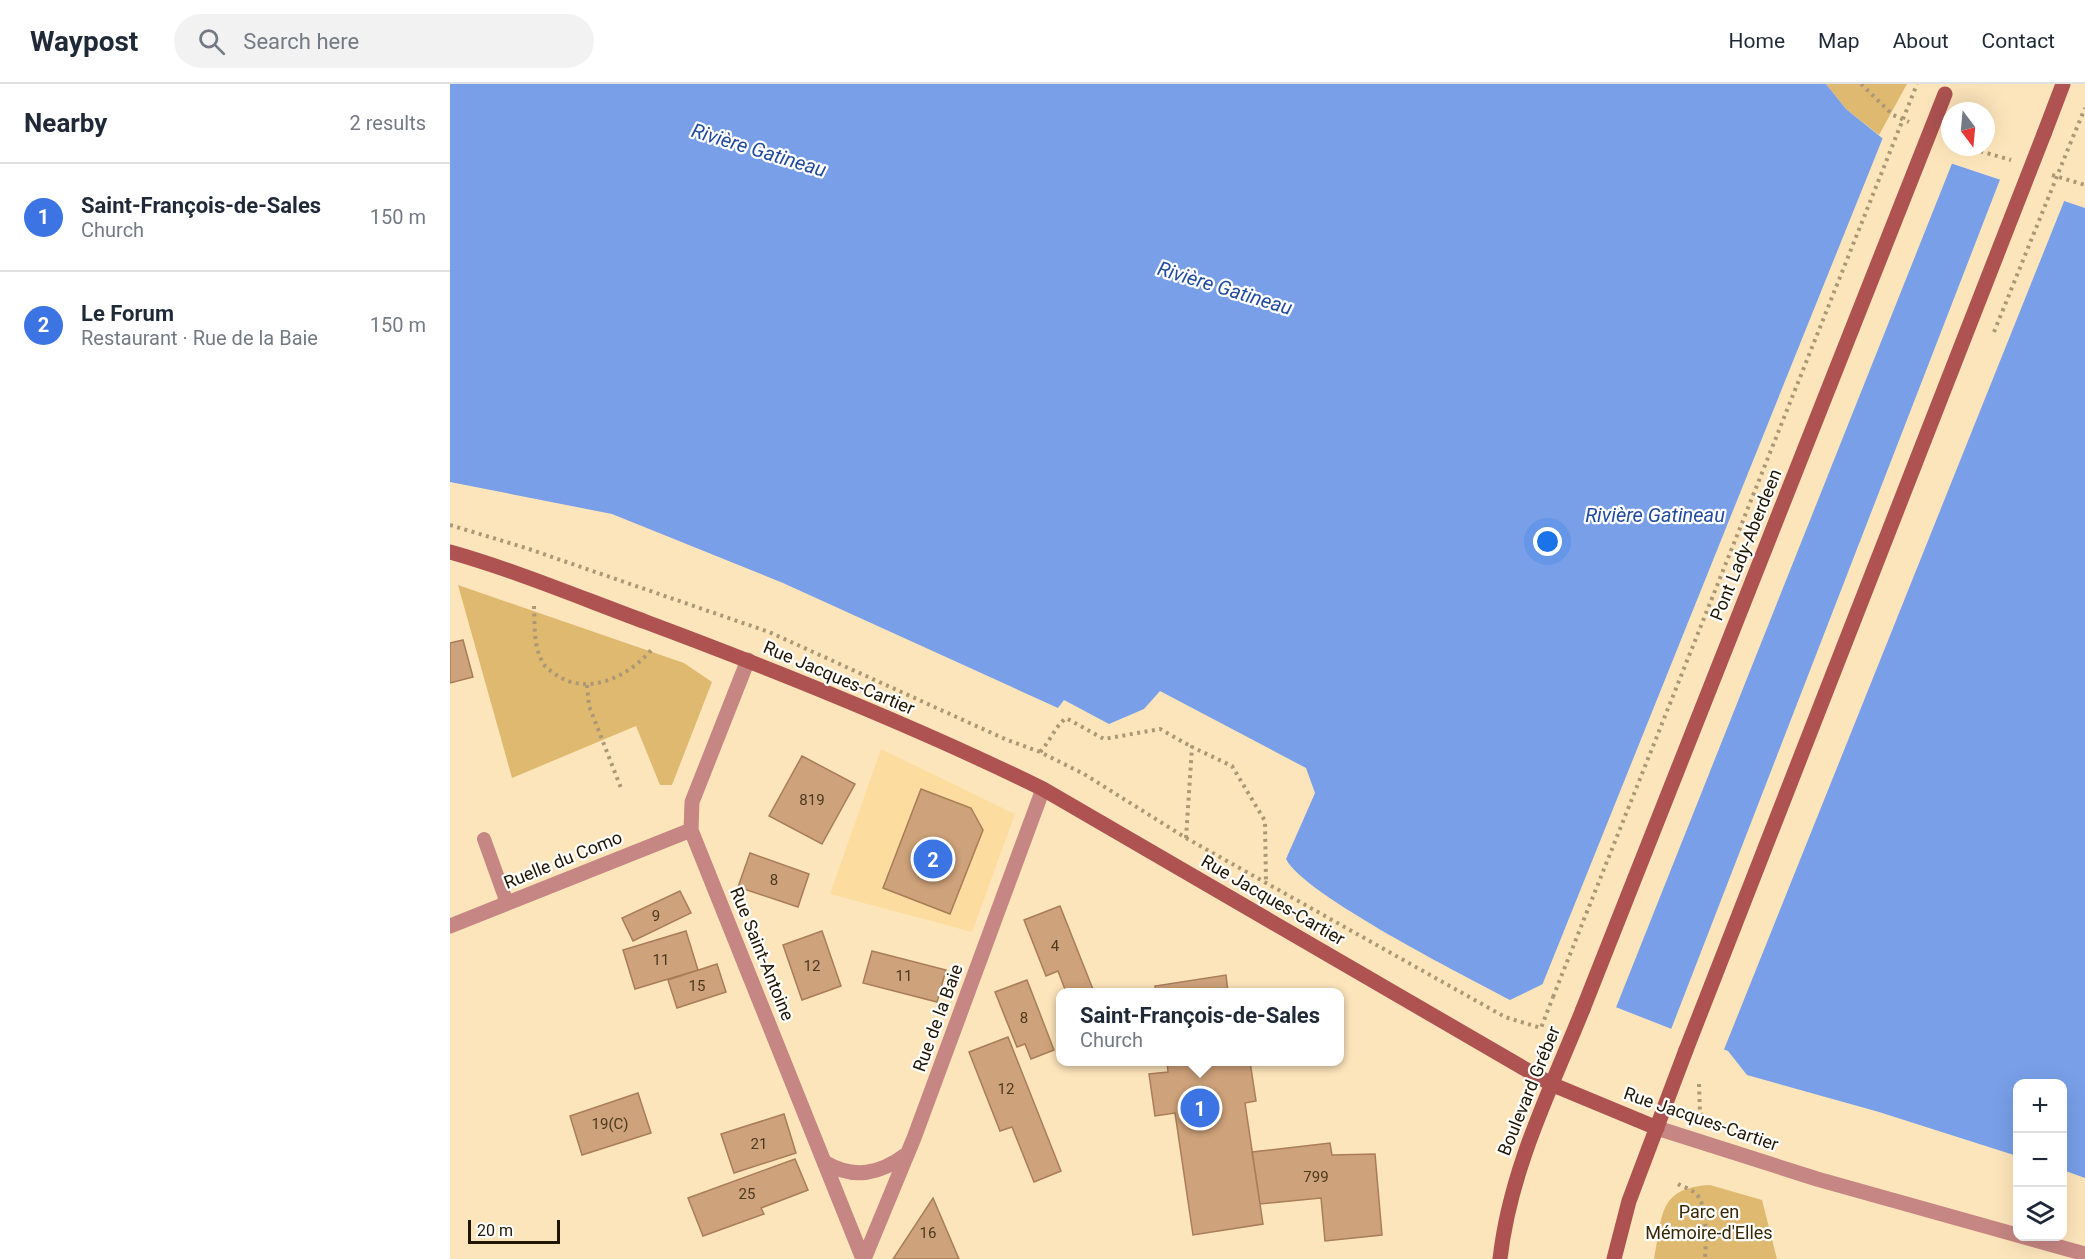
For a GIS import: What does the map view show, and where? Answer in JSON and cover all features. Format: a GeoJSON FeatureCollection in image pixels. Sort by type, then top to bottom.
{"type":"FeatureCollection","features":[{"type":"Feature","properties":{"kind":"main road"},"geometry":{"type":"LineString","coordinates":[[1614,1259],[1629,1201],[1686,1050],[2063,84]]}},
{"type":"Feature","properties":{"kind":"main road","name":"Pont Lady-Aberdeen"},"geometry":{"type":"LineString","coordinates":[[1583,1009],[1947,89]]}},
{"type":"Feature","properties":{"kind":"main road","name":"Rue Jacques-Cartier"},"geometry":{"type":"LineString","coordinates":[[450,552],[516,574],[748,660],[993,764],[1043,789],[1551,1084],[1657,1128]]}},
{"type":"Feature","properties":{"kind":"main road","name":"Boulevard Gréber"},"geometry":{"type":"LineString","coordinates":[[1500,1259],[1504,1227],[1527,1144],[1583,1009]]}},
{"type":"Feature","properties":{"kind":"street","name":"Rue Saint-Antoine"},"geometry":{"type":"LineString","coordinates":[[748,660],[692,802],[691,830],[864,1259]]}},
{"type":"Feature","properties":{"kind":"street","name":"Rue de la Baie"},"geometry":{"type":"LineString","coordinates":[[864,1259],[907,1154],[1043,789]]}},
{"type":"Feature","properties":{"kind":"street","name":"Ruelle du Como"},"geometry":{"type":"LineString","coordinates":[[450,926],[691,830]]}},
{"type":"Feature","properties":{"kind":"street","name":"Rue Jacques-Cartier"},"geometry":{"type":"LineString","coordinates":[[1657,1128],[2044,1251],[2085,1254]]}},
{"type":"Feature","properties":{"kind":"street"},"geometry":{"type":"LineString","coordinates":[[824,1162],[846,1173],[867,1173],[887,1167],[907,1154]]}},
{"type":"Feature","properties":{"kind":"lane"},"geometry":{"type":"LineString","coordinates":[[484,839],[507,903]]}},
{"type":"Feature","properties":{"kind":"path"},"geometry":{"type":"LineString","coordinates":[[1861,84],[1893,115],[1912,124]]}},
{"type":"Feature","properties":{"kind":"path","name":"Pont Lady-Aberdeen"},"geometry":{"type":"LineString","coordinates":[[1542,1028],[1917,84]]}},
{"type":"Feature","properties":{"kind":"path"},"geometry":{"type":"LineString","coordinates":[[2070,144],[2085,108]]}},
{"type":"Feature","properties":{"kind":"path"},"geometry":{"type":"LineString","coordinates":[[534,606],[535,642],[543,664],[566,681],[587,685],[622,675],[641,662],[654,647]]}},
{"type":"Feature","properties":{"kind":"path"},"geometry":{"type":"LineString","coordinates":[[587,685],[589,706],[621,788]]}},
{"type":"Feature","properties":{"kind":"path"},"geometry":{"type":"LineString","coordinates":[[1040,752],[1052,738],[1054,728],[1066,718],[1104,739],[1160,729],[1232,766],[1265,821],[1266,884]]}},
{"type":"Feature","properties":{"kind":"path"},"geometry":{"type":"LineString","coordinates":[[1186,838],[1192,747]]}},
{"type":"Feature","properties":{"kind":"path"},"geometry":{"type":"LineString","coordinates":[[1678,1184],[1696,1193],[1701,1199],[1706,1236],[1705,1259]]}},
{"type":"Feature","properties":{"kind":"shaded area"},"geometry":{"type":"Polygon","coordinates":[[[881,749],[1015,814],[972,932],[830,894],[881,749]]]}},
{"type":"Feature","properties":{"kind":"green space"},"geometry":{"type":"Polygon","coordinates":[[[1826,84],[1907,84],[1879,135],[1846,109],[1826,84]]]}},
{"type":"Feature","properties":{"kind":"green space"},"geometry":{"type":"Polygon","coordinates":[[[458,585],[684,663],[712,682],[672,785],[660,785],[636,726],[512,778],[458,585]]]}},
{"type":"Feature","properties":{"kind":"green space","name":"Parc en Mémoire-d'Elles"},"geometry":{"type":"Polygon","coordinates":[[[1710,1185],[1762,1200],[1777,1259],[1654,1259],[1662,1217],[1671,1198],[1693,1187],[1710,1185]]]}},
{"type":"Feature","properties":{"kind":"water","name":"Rivière Gatineau"},"geometry":{"type":"Polygon","coordinates":[[[450,84],[1826,84],[1846,109],[1887,142],[2085,208],[2085,1178],[2067,1171],[2067,1079],[2013,1079],[2013,1155],[1879,1112],[1747,1075],[1728,1051],[1549,981],[1510,1000],[1425,955],[1353,913],[1299,874],[1286,859],[1315,793],[1306,768],[1160,691],[1144,709],[1109,724],[1064,700],[1058,708],[783,583],[612,514],[450,482],[450,84]]]}},
{"type":"Feature","properties":{"kind":"pier"},"geometry":{"type":"Polygon","coordinates":[[[1884,135],[1953,161],[1615,1010],[1549,984],[1541,988],[1884,135]]]}},
{"type":"Feature","properties":{"kind":"pier"},"geometry":{"type":"Polygon","coordinates":[[[2001,177],[2065,199],[1723,1052],[1670,1032],[2001,177]]]}},
{"type":"Feature","properties":{"kind":"building"},"geometry":{"type":"Polygon","coordinates":[[[463,640],[473,677],[450,683],[450,643],[463,640]]]}},
{"type":"Feature","properties":{"kind":"building"},"geometry":{"type":"Polygon","coordinates":[[[802,756],[855,784],[822,844],[769,816],[802,756]]]}},
{"type":"Feature","properties":{"kind":"building"},"geometry":{"type":"Polygon","coordinates":[[[921,789],[971,808],[983,830],[950,914],[883,888],[921,789]]]}},
{"type":"Feature","properties":{"kind":"building"},"geometry":{"type":"Polygon","coordinates":[[[750,853],[809,874],[798,907],[738,887],[750,853]]]}},
{"type":"Feature","properties":{"kind":"building"},"geometry":{"type":"Polygon","coordinates":[[[680,891],[691,913],[633,941],[622,918],[680,891]]]}},
{"type":"Feature","properties":{"kind":"building"},"geometry":{"type":"Polygon","coordinates":[[[1060,906],[1092,988],[1064,988],[1058,971],[1046,976],[1024,920],[1060,906]]]}},
{"type":"Feature","properties":{"kind":"building"},"geometry":{"type":"Polygon","coordinates":[[[686,931],[698,970],[635,989],[623,950],[686,931]]]}},
{"type":"Feature","properties":{"kind":"building"},"geometry":{"type":"Polygon","coordinates":[[[822,931],[841,986],[802,1000],[783,945],[822,931]]]}},
{"type":"Feature","properties":{"kind":"building"},"geometry":{"type":"Polygon","coordinates":[[[872,951],[946,970],[937,1002],[863,983],[872,951]]]}},
{"type":"Feature","properties":{"kind":"building"},"geometry":{"type":"Polygon","coordinates":[[[717,964],[726,992],[677,1008],[668,980],[717,964]]]}},
{"type":"Feature","properties":{"kind":"building"},"geometry":{"type":"Polygon","coordinates":[[[1226,975],[1228,988],[1155,988],[1155,986],[1226,975]]]}},
{"type":"Feature","properties":{"kind":"building"},"geometry":{"type":"Polygon","coordinates":[[[1027,980],[1054,1050],[1031,1059],[1025,1044],[1017,1047],[995,992],[1027,980]]]}},
{"type":"Feature","properties":{"kind":"building"},"geometry":{"type":"Polygon","coordinates":[[[1008,1037],[1061,1171],[1034,1182],[1012,1127],[1000,1131],[969,1052],[1008,1037]]]}},
{"type":"Feature","properties":{"kind":"building"},"geometry":{"type":"Polygon","coordinates":[[[1167,1066],[1251,1066],[1256,1101],[1245,1103],[1263,1224],[1193,1235],[1175,1113],[1155,1116],[1149,1074],[1168,1072],[1167,1066]]]}},
{"type":"Feature","properties":{"kind":"building"},"geometry":{"type":"Polygon","coordinates":[[[638,1093],[651,1133],[582,1155],[570,1116],[638,1093]]]}},
{"type":"Feature","properties":{"kind":"building"},"geometry":{"type":"Polygon","coordinates":[[[784,1114],[796,1153],[734,1173],[721,1134],[784,1114]]]}},
{"type":"Feature","properties":{"kind":"building"},"geometry":{"type":"Polygon","coordinates":[[[1330,1143],[1332,1155],[1375,1154],[1382,1235],[1325,1241],[1321,1198],[1260,1204],[1252,1152],[1330,1143]]]}},
{"type":"Feature","properties":{"kind":"building"},"geometry":{"type":"Polygon","coordinates":[[[795,1159],[808,1190],[761,1208],[764,1214],[703,1236],[688,1198],[795,1159]]]}},
{"type":"Feature","properties":{"kind":"building"},"geometry":{"type":"Polygon","coordinates":[[[933,1198],[959,1259],[893,1259],[933,1198]]]}},
{"type":"Feature","properties":{"kind":"place","name":"Le Forum"},"geometry":{"type":"Point","coordinates":[933,859]}},
{"type":"Feature","properties":{"kind":"place","name":"Saint-François-de-Sales"},"geometry":{"type":"Point","coordinates":[1200,1108]}}]}
